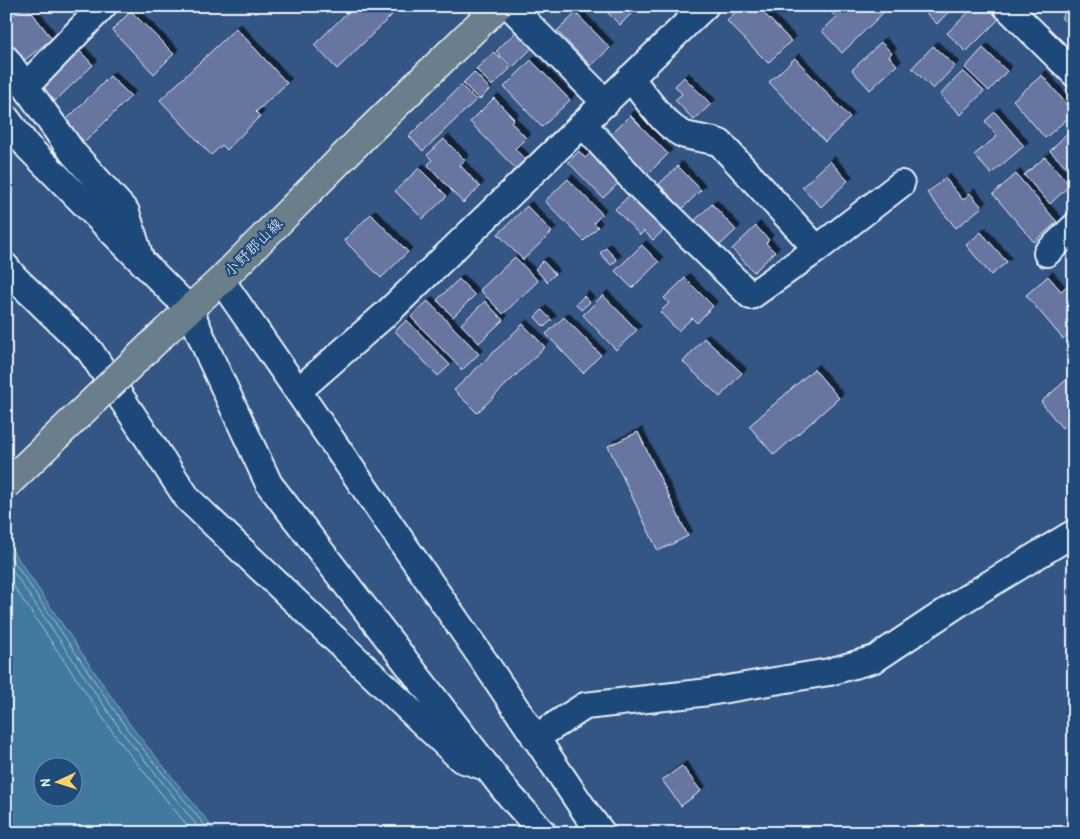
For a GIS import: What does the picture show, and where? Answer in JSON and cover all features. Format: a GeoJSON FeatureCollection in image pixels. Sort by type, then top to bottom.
{"type":"FeatureCollection","features":[{"type":"Feature","properties":{"kind":"main road","name":"小野郡山線"},"geometry":{"type":"LineString","coordinates":[[6,486],[221,280],[365,135],[498,6]]}},
{"type":"Feature","properties":{"kind":"street"},"geometry":{"type":"LineString","coordinates":[[26,86],[103,6]]}},
{"type":"Feature","properties":{"kind":"street"},"geometry":{"type":"LineString","coordinates":[[510,6],[606,102]]}},
{"type":"Feature","properties":{"kind":"street"},"geometry":{"type":"LineString","coordinates":[[298,391],[388,312],[705,6]]}},
{"type":"Feature","properties":{"kind":"street"},"geometry":{"type":"LineString","coordinates":[[1006,6],[1074,73]]}},
{"type":"Feature","properties":{"kind":"street"},"geometry":{"type":"LineString","coordinates":[[6,59],[73,153],[126,212],[142,264]]}},
{"type":"Feature","properties":{"kind":"street"},"geometry":{"type":"LineString","coordinates":[[630,78],[672,128],[686,135],[707,138],[720,143],[817,249]]}},
{"type":"Feature","properties":{"kind":"street"},"geometry":{"type":"LineString","coordinates":[[6,118],[28,147],[142,264],[190,310],[269,484],[504,789],[543,833]]}},
{"type":"Feature","properties":{"kind":"street"},"geometry":{"type":"LineString","coordinates":[[583,124],[637,184],[751,296],[817,249],[901,184]]}},
{"type":"Feature","properties":{"kind":"street"},"geometry":{"type":"LineString","coordinates":[[1047,253],[1074,227]]}},
{"type":"Feature","properties":{"kind":"street"},"geometry":{"type":"LineString","coordinates":[[6,267],[90,351],[188,499],[461,759],[488,767]]}},
{"type":"Feature","properties":{"kind":"street"},"geometry":{"type":"LineString","coordinates":[[221,280],[587,814],[602,833]]}},
{"type":"Feature","properties":{"kind":"street"},"geometry":{"type":"LineString","coordinates":[[535,738],[585,706],[709,692],[829,672],[875,659],[965,599],[1074,533]]}},
{"type":"Feature","properties":{"kind":"water"},"geometry":{"type":"Polygon","coordinates":[[[6,541],[131,726],[217,833],[6,833],[6,541]]]}},
{"type":"Feature","properties":{"kind":"building"},"geometry":{"type":"Polygon","coordinates":[[[27,6],[52,39],[22,62],[6,41],[6,21],[27,6]]]}},
{"type":"Feature","properties":{"kind":"building"},"geometry":{"type":"Polygon","coordinates":[[[354,6],[397,6],[399,8],[337,69],[314,45],[354,6]]]}},
{"type":"Feature","properties":{"kind":"building"},"geometry":{"type":"Polygon","coordinates":[[[601,6],[639,6],[620,25],[601,6]]]}},
{"type":"Feature","properties":{"kind":"building"},"geometry":{"type":"Polygon","coordinates":[[[741,6],[757,6],[791,41],[768,63],[727,21],[741,6]]]}},
{"type":"Feature","properties":{"kind":"building"},"geometry":{"type":"Polygon","coordinates":[[[780,6],[797,6],[789,14],[780,6]]]}},
{"type":"Feature","properties":{"kind":"building"},"geometry":{"type":"Polygon","coordinates":[[[825,6],[842,6],[834,15],[825,6]]]}},
{"type":"Feature","properties":{"kind":"building"},"geometry":{"type":"Polygon","coordinates":[[[848,6],[883,6],[886,10],[842,53],[822,31],[848,6]]]}},
{"type":"Feature","properties":{"kind":"building"},"geometry":{"type":"Polygon","coordinates":[[[919,6],[954,6],[937,24],[919,6]]]}},
{"type":"Feature","properties":{"kind":"building"},"geometry":{"type":"Polygon","coordinates":[[[975,6],[991,6],[1001,17],[966,52],[947,33],[975,6]]]}},
{"type":"Feature","properties":{"kind":"building"},"geometry":{"type":"Polygon","coordinates":[[[1070,6],[1074,6],[1074,28],[1061,18],[1070,6]]]}},
{"type":"Feature","properties":{"kind":"building"},"geometry":{"type":"Polygon","coordinates":[[[131,11],[174,54],[154,74],[112,30],[131,11]]]}},
{"type":"Feature","properties":{"kind":"building"},"geometry":{"type":"Polygon","coordinates":[[[576,13],[610,48],[591,66],[557,31],[576,13]]]}},
{"type":"Feature","properties":{"kind":"building"},"geometry":{"type":"Polygon","coordinates":[[[521,27],[537,43],[512,68],[496,51],[521,27]]]}},
{"type":"Feature","properties":{"kind":"building"},"geometry":{"type":"Polygon","coordinates":[[[236,28],[287,83],[256,112],[260,116],[227,150],[222,145],[211,155],[160,100],[236,28]]]}},
{"type":"Feature","properties":{"kind":"building"},"geometry":{"type":"Polygon","coordinates":[[[881,42],[892,53],[889,56],[897,65],[870,90],[852,70],[881,42]]]}},
{"type":"Feature","properties":{"kind":"building"},"geometry":{"type":"Polygon","coordinates":[[[933,46],[955,66],[933,89],[912,68],[933,46]]]}},
{"type":"Feature","properties":{"kind":"building"},"geometry":{"type":"Polygon","coordinates":[[[76,47],[93,65],[55,101],[39,83],[76,47]]]}},
{"type":"Feature","properties":{"kind":"building"},"geometry":{"type":"Polygon","coordinates":[[[983,48],[1007,71],[989,91],[965,68],[983,48]]]}},
{"type":"Feature","properties":{"kind":"building"},"geometry":{"type":"Polygon","coordinates":[[[494,52],[510,69],[492,86],[476,69],[494,52]]]}},
{"type":"Feature","properties":{"kind":"building"},"geometry":{"type":"Polygon","coordinates":[[[795,58],[850,118],[825,142],[769,82],[795,58]]]}},
{"type":"Feature","properties":{"kind":"building"},"geometry":{"type":"Polygon","coordinates":[[[531,60],[570,100],[542,127],[504,87],[531,60]]]}},
{"type":"Feature","properties":{"kind":"building"},"geometry":{"type":"Polygon","coordinates":[[[963,71],[984,91],[961,115],[940,95],[963,71]]]}},
{"type":"Feature","properties":{"kind":"building"},"geometry":{"type":"Polygon","coordinates":[[[474,72],[490,89],[479,100],[463,83],[474,72]]]}},
{"type":"Feature","properties":{"kind":"building"},"geometry":{"type":"Polygon","coordinates":[[[1042,75],[1074,113],[1045,138],[1013,100],[1042,75]]]}},
{"type":"Feature","properties":{"kind":"building"},"geometry":{"type":"Polygon","coordinates":[[[110,76],[131,96],[85,142],[64,122],[110,76]]]}},
{"type":"Feature","properties":{"kind":"building"},"geometry":{"type":"Polygon","coordinates":[[[684,77],[711,104],[694,120],[675,100],[682,94],[675,86],[684,77]]]}},
{"type":"Feature","properties":{"kind":"building"},"geometry":{"type":"Polygon","coordinates":[[[461,85],[476,100],[423,151],[409,136],[461,85]]]}},
{"type":"Feature","properties":{"kind":"building"},"geometry":{"type":"Polygon","coordinates":[[[494,98],[514,119],[511,122],[526,138],[515,149],[526,160],[516,169],[470,122],[494,98]]]}},
{"type":"Feature","properties":{"kind":"building"},"geometry":{"type":"Polygon","coordinates":[[[995,112],[1024,146],[991,174],[974,155],[997,136],[985,121],[995,112]]]}},
{"type":"Feature","properties":{"kind":"building"},"geometry":{"type":"Polygon","coordinates":[[[630,115],[668,154],[645,177],[607,138],[630,115]]]}},
{"type":"Feature","properties":{"kind":"building"},"geometry":{"type":"Polygon","coordinates":[[[1072,128],[1074,129],[1074,164],[1069,169],[1050,151],[1072,128]]]}},
{"type":"Feature","properties":{"kind":"building"},"geometry":{"type":"Polygon","coordinates":[[[444,139],[465,160],[460,165],[480,187],[463,203],[428,165],[432,160],[427,155],[444,139]]]}},
{"type":"Feature","properties":{"kind":"building"},"geometry":{"type":"Polygon","coordinates":[[[593,150],[622,180],[603,198],[568,162],[579,151],[585,158],[593,150]]]}},
{"type":"Feature","properties":{"kind":"building"},"geometry":{"type":"Polygon","coordinates":[[[1045,157],[1070,185],[1050,204],[1024,175],[1045,157]]]}},
{"type":"Feature","properties":{"kind":"building"},"geometry":{"type":"Polygon","coordinates":[[[830,161],[848,181],[821,207],[802,187],[830,161]]]}},
{"type":"Feature","properties":{"kind":"building"},"geometry":{"type":"Polygon","coordinates":[[[678,166],[701,190],[682,209],[659,184],[678,166]]]}},
{"type":"Feature","properties":{"kind":"building"},"geometry":{"type":"Polygon","coordinates":[[[419,168],[447,196],[423,219],[395,191],[419,168]]]}},
{"type":"Feature","properties":{"kind":"building"},"geometry":{"type":"Polygon","coordinates":[[[1016,174],[1057,222],[1034,242],[993,194],[1016,174]]]}},
{"type":"Feature","properties":{"kind":"building"},"geometry":{"type":"Polygon","coordinates":[[[945,178],[963,200],[970,193],[982,207],[956,228],[927,193],[945,178]]]}},
{"type":"Feature","properties":{"kind":"building"},"geometry":{"type":"Polygon","coordinates":[[[568,179],[602,214],[594,223],[598,227],[584,241],[545,201],[568,179]]]}},
{"type":"Feature","properties":{"kind":"building"},"geometry":{"type":"Polygon","coordinates":[[[632,193],[666,228],[653,240],[644,231],[640,235],[615,209],[632,193]]]}},
{"type":"Feature","properties":{"kind":"building"},"geometry":{"type":"Polygon","coordinates":[[[712,204],[736,230],[717,248],[693,222],[712,204]]]}},
{"type":"Feature","properties":{"kind":"building"},"geometry":{"type":"Polygon","coordinates":[[[527,206],[552,232],[523,260],[498,234],[527,206]]]}},
{"type":"Feature","properties":{"kind":"building"},"geometry":{"type":"Polygon","coordinates":[[[371,214],[408,252],[381,278],[344,240],[371,214]]]}},
{"type":"Feature","properties":{"kind":"building"},"geometry":{"type":"Polygon","coordinates":[[[756,226],[769,240],[766,243],[775,252],[754,272],[732,249],[756,226]]]}},
{"type":"Feature","properties":{"kind":"building"},"geometry":{"type":"Polygon","coordinates":[[[981,232],[1007,262],[991,275],[966,245],[981,232]]]}},
{"type":"Feature","properties":{"kind":"building"},"geometry":{"type":"Polygon","coordinates":[[[642,245],[659,262],[632,288],[615,271],[642,245]]]}},
{"type":"Feature","properties":{"kind":"building"},"geometry":{"type":"Polygon","coordinates":[[[606,248],[617,260],[611,265],[600,253],[606,248]]]}},
{"type":"Feature","properties":{"kind":"building"},"geometry":{"type":"Polygon","coordinates":[[[515,257],[538,281],[503,314],[480,290],[515,257]]]}},
{"type":"Feature","properties":{"kind":"building"},"geometry":{"type":"Polygon","coordinates":[[[543,261],[555,274],[547,282],[535,269],[543,261]]]}},
{"type":"Feature","properties":{"kind":"building"},"geometry":{"type":"Polygon","coordinates":[[[1048,276],[1061,291],[1068,285],[1074,291],[1067,298],[1074,306],[1074,330],[1063,339],[1026,295],[1048,276]]]}},
{"type":"Feature","properties":{"kind":"building"},"geometry":{"type":"Polygon","coordinates":[[[685,278],[713,306],[697,323],[692,318],[678,331],[660,312],[669,303],[664,298],[685,278]]]}},
{"type":"Feature","properties":{"kind":"building"},"geometry":{"type":"Polygon","coordinates":[[[459,279],[475,295],[453,317],[437,300],[459,279]]]}},
{"type":"Feature","properties":{"kind":"building"},"geometry":{"type":"Polygon","coordinates":[[[603,295],[637,330],[616,350],[583,315],[603,295]]]}},
{"type":"Feature","properties":{"kind":"building"},"geometry":{"type":"Polygon","coordinates":[[[584,296],[590,302],[581,310],[576,304],[584,296]]]}},
{"type":"Feature","properties":{"kind":"building"},"geometry":{"type":"Polygon","coordinates":[[[428,301],[479,354],[462,370],[411,317],[428,301]]]}},
{"type":"Feature","properties":{"kind":"building"},"geometry":{"type":"Polygon","coordinates":[[[485,301],[503,320],[479,343],[461,324],[485,301]]]}},
{"type":"Feature","properties":{"kind":"building"},"geometry":{"type":"Polygon","coordinates":[[[542,310],[552,320],[544,327],[535,317],[542,310]]]}},
{"type":"Feature","properties":{"kind":"building"},"geometry":{"type":"Polygon","coordinates":[[[564,317],[601,355],[583,373],[546,334],[564,317]]]}},
{"type":"Feature","properties":{"kind":"building"},"geometry":{"type":"Polygon","coordinates":[[[407,320],[450,365],[438,376],[395,331],[407,320]]]}},
{"type":"Feature","properties":{"kind":"building"},"geometry":{"type":"Polygon","coordinates":[[[523,324],[545,347],[477,413],[454,390],[523,324]]]}},
{"type":"Feature","properties":{"kind":"building"},"geometry":{"type":"Polygon","coordinates":[[[704,338],[742,373],[720,397],[683,362],[704,338]]]}},
{"type":"Feature","properties":{"kind":"building"},"geometry":{"type":"Polygon","coordinates":[[[814,369],[839,398],[774,455],[749,426],[814,369]]]}},
{"type":"Feature","properties":{"kind":"building"},"geometry":{"type":"Polygon","coordinates":[[[1074,373],[1074,418],[1062,428],[1041,402],[1074,373]]]}},
{"type":"Feature","properties":{"kind":"building"},"geometry":{"type":"Polygon","coordinates":[[[638,432],[688,536],[658,551],[608,446],[638,432]]]}},
{"type":"Feature","properties":{"kind":"building"},"geometry":{"type":"Polygon","coordinates":[[[682,766],[701,791],[681,806],[662,780],[682,766]]]}}]}
